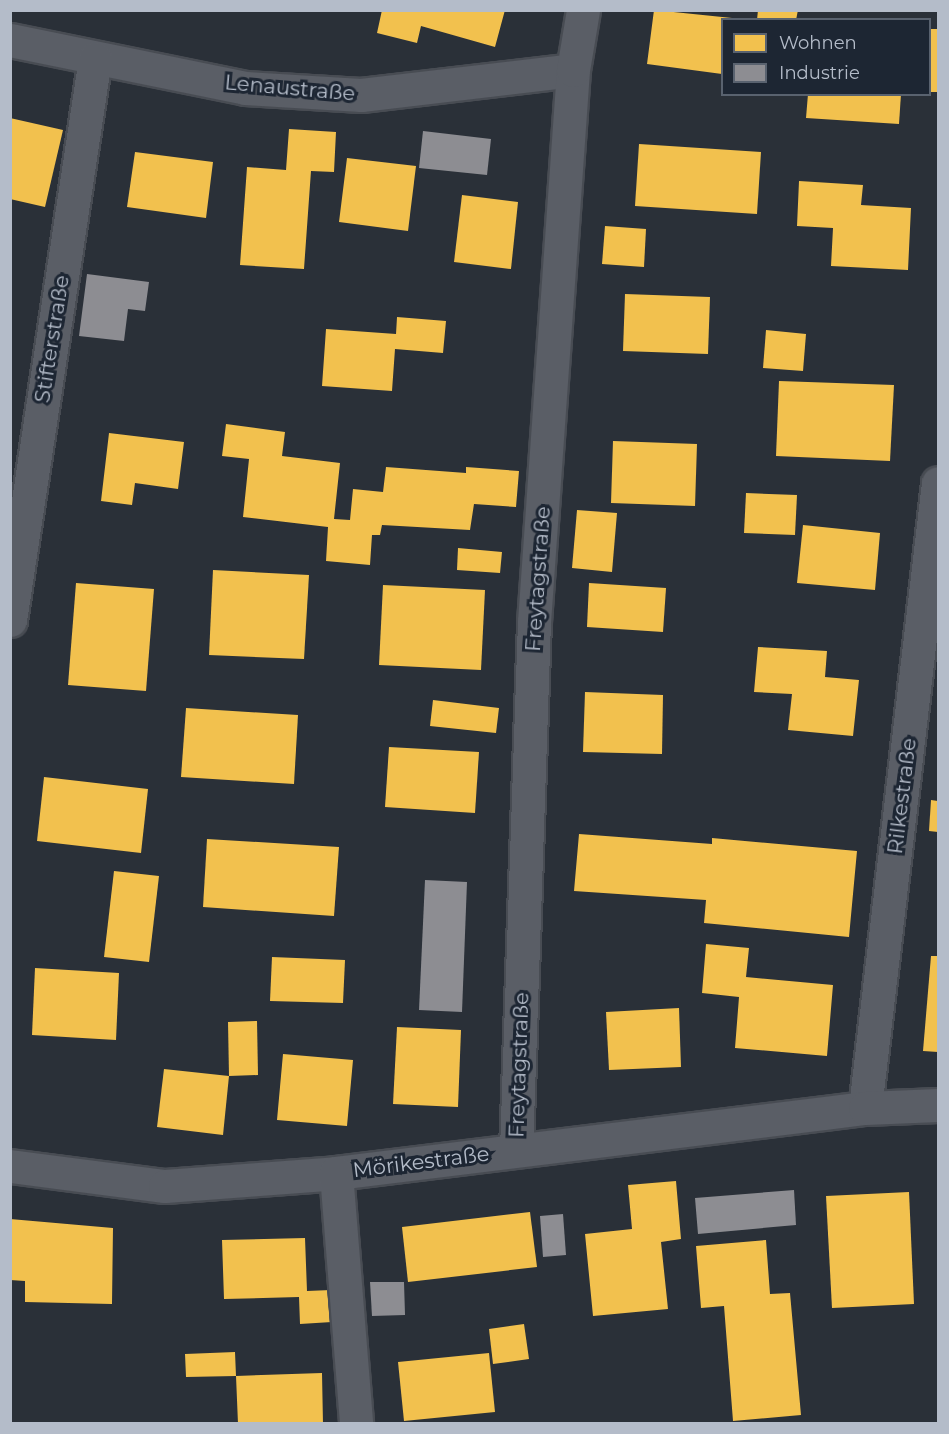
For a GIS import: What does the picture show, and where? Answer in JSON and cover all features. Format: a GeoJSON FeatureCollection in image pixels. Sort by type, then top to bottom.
{"type":"FeatureCollection","features":[{"type":"Feature","properties":{"kind":"street","name":"Freytagstraße"},"geometry":{"type":"LineString","coordinates":[[516,1150],[534,622],[573,70],[583,10]]}},
{"type":"Feature","properties":{"kind":"street","name":"Lenaustraße"},"geometry":{"type":"LineString","coordinates":[[10,40],[245,88],[361,95],[573,70]]}},
{"type":"Feature","properties":{"kind":"street","name":"Stifterstraße"},"geometry":{"type":"LineString","coordinates":[[10,620],[94,58]]}},
{"type":"Feature","properties":{"kind":"street","name":"Rilkestraße"},"geometry":{"type":"LineString","coordinates":[[865,1108],[939,483]]}},
{"type":"Feature","properties":{"kind":"street","name":"Mörikestraße"},"geometry":{"type":"LineString","coordinates":[[10,1166],[165,1186],[336,1173],[865,1108],[939,1105]]}},
{"type":"Feature","properties":{"kind":"street"},"geometry":{"type":"LineString","coordinates":[[336,1173],[356,1424]]}},
{"type":"Feature","properties":{"kind":"building: Wohnen"},"geometry":{"type":"Polygon","coordinates":[[[382,10],[505,10],[495,47],[421,26],[417,43],[377,33],[382,10]]]}},
{"type":"Feature","properties":{"kind":"building: Wohnen"},"geometry":{"type":"Polygon","coordinates":[[[654,10],[732,18],[721,18],[721,74],[647,64],[654,10]]]}},
{"type":"Feature","properties":{"kind":"building: Wohnen"},"geometry":{"type":"Polygon","coordinates":[[[758,10],[798,10],[796,18],[757,18],[758,10]]]}},
{"type":"Feature","properties":{"kind":"building: Wohnen"},"geometry":{"type":"Polygon","coordinates":[[[931,29],[938,29],[938,92],[931,92],[931,29]]]}},
{"type":"Feature","properties":{"kind":"building: Wohnen"},"geometry":{"type":"Polygon","coordinates":[[[808,96],[901,96],[899,124],[806,118],[808,96]]]}},
{"type":"Feature","properties":{"kind":"building: Wohnen"},"geometry":{"type":"Polygon","coordinates":[[[10,118],[63,130],[45,207],[10,199],[10,118]]]}},
{"type":"Feature","properties":{"kind":"building: Wohnen"},"geometry":{"type":"Polygon","coordinates":[[[289,129],[336,132],[334,172],[311,171],[304,269],[240,265],[247,167],[286,170],[289,129]]]}},
{"type":"Feature","properties":{"kind":"building: Wohnen"},"geometry":{"type":"Polygon","coordinates":[[[639,144],[761,152],[757,214],[635,206],[639,144]]]}},
{"type":"Feature","properties":{"kind":"building: Wohnen"},"geometry":{"type":"Polygon","coordinates":[[[135,152],[213,162],[206,218],[127,207],[135,152]]]}},
{"type":"Feature","properties":{"kind":"building: Wohnen"},"geometry":{"type":"Polygon","coordinates":[[[347,158],[416,166],[408,231],[339,222],[347,158]]]}},
{"type":"Feature","properties":{"kind":"building: Wohnen"},"geometry":{"type":"Polygon","coordinates":[[[799,181],[863,185],[861,205],[911,208],[908,270],[831,266],[833,228],[797,226],[799,181]]]}},
{"type":"Feature","properties":{"kind":"building: Wohnen"},"geometry":{"type":"Polygon","coordinates":[[[462,195],[518,202],[511,269],[454,262],[462,195]]]}},
{"type":"Feature","properties":{"kind":"building: Wohnen"},"geometry":{"type":"Polygon","coordinates":[[[605,226],[646,229],[644,267],[602,264],[605,226]]]}},
{"type":"Feature","properties":{"kind":"building: Wohnen"},"geometry":{"type":"Polygon","coordinates":[[[625,294],[710,297],[708,354],[623,351],[625,294]]]}},
{"type":"Feature","properties":{"kind":"building: Wohnen"},"geometry":{"type":"Polygon","coordinates":[[[397,317],[446,321],[443,353],[395,349],[392,391],[322,386],[326,329],[396,334],[397,317]]]}},
{"type":"Feature","properties":{"kind":"building: Wohnen"},"geometry":{"type":"Polygon","coordinates":[[[766,330],[806,334],[803,371],[763,368],[766,330]]]}},
{"type":"Feature","properties":{"kind":"building: Wohnen"},"geometry":{"type":"Polygon","coordinates":[[[779,381],[894,385],[890,461],[776,456],[779,381]]]}},
{"type":"Feature","properties":{"kind":"building: Wohnen"},"geometry":{"type":"Polygon","coordinates":[[[226,424],[285,432],[282,456],[340,463],[334,519],[350,520],[353,489],[383,492],[386,467],[466,473],[466,467],[519,471],[516,507],[474,504],[470,530],[382,525],[380,535],[372,535],[370,565],[326,561],[328,527],[243,517],[249,459],[222,456],[226,424]]]}},
{"type":"Feature","properties":{"kind":"building: Wohnen"},"geometry":{"type":"Polygon","coordinates":[[[109,433],[184,442],[178,489],[135,483],[132,505],[101,501],[109,433]]]}},
{"type":"Feature","properties":{"kind":"building: Wohnen"},"geometry":{"type":"Polygon","coordinates":[[[613,441],[697,444],[695,506],[611,503],[613,441]]]}},
{"type":"Feature","properties":{"kind":"building: Wohnen"},"geometry":{"type":"Polygon","coordinates":[[[746,493],[797,495],[795,535],[744,533],[746,493]]]}},
{"type":"Feature","properties":{"kind":"building: Wohnen"},"geometry":{"type":"Polygon","coordinates":[[[577,510],[617,513],[612,572],[572,568],[577,510]]]}},
{"type":"Feature","properties":{"kind":"building: Wohnen"},"geometry":{"type":"Polygon","coordinates":[[[803,525],[880,533],[875,590],[797,583],[803,525]]]}},
{"type":"Feature","properties":{"kind":"building: Wohnen"},"geometry":{"type":"Polygon","coordinates":[[[458,548],[502,552],[500,573],[457,570],[458,548]]]}},
{"type":"Feature","properties":{"kind":"building: Wohnen"},"geometry":{"type":"Polygon","coordinates":[[[213,570],[309,575],[304,659],[209,655],[213,570]]]}},
{"type":"Feature","properties":{"kind":"building: Wohnen"},"geometry":{"type":"Polygon","coordinates":[[[76,583],[154,589],[146,691],[68,685],[76,583]]]}},
{"type":"Feature","properties":{"kind":"building: Wohnen"},"geometry":{"type":"Polygon","coordinates":[[[589,583],[666,588],[663,632],[587,627],[589,583]]]}},
{"type":"Feature","properties":{"kind":"building: Wohnen"},"geometry":{"type":"Polygon","coordinates":[[[383,585],[485,590],[481,670],[379,665],[383,585]]]}},
{"type":"Feature","properties":{"kind":"building: Wohnen"},"geometry":{"type":"Polygon","coordinates":[[[758,647],[827,651],[825,677],[859,680],[853,736],[788,730],[792,694],[754,692],[758,647]]]}},
{"type":"Feature","properties":{"kind":"building: Wohnen"},"geometry":{"type":"Polygon","coordinates":[[[585,692],[663,695],[662,754],[583,752],[585,692]]]}},
{"type":"Feature","properties":{"kind":"building: Wohnen"},"geometry":{"type":"Polygon","coordinates":[[[433,700],[499,708],[496,733],[430,726],[433,700]]]}},
{"type":"Feature","properties":{"kind":"building: Wohnen"},"geometry":{"type":"Polygon","coordinates":[[[186,708],[298,715],[294,784],[181,777],[186,708]]]}},
{"type":"Feature","properties":{"kind":"building: Wohnen"},"geometry":{"type":"Polygon","coordinates":[[[389,747],[479,752],[475,813],[385,807],[389,747]]]}},
{"type":"Feature","properties":{"kind":"building: Wohnen"},"geometry":{"type":"Polygon","coordinates":[[[44,777],[148,789],[141,853],[37,841],[44,777]]]}},
{"type":"Feature","properties":{"kind":"building: Wohnen"},"geometry":{"type":"Polygon","coordinates":[[[931,800],[938,801],[938,832],[929,831],[931,800]]]}},
{"type":"Feature","properties":{"kind":"building: Wohnen"},"geometry":{"type":"Polygon","coordinates":[[[579,834],[712,844],[712,838],[857,851],[849,937],[704,923],[706,900],[574,891],[579,834]]]}},
{"type":"Feature","properties":{"kind":"building: Wohnen"},"geometry":{"type":"Polygon","coordinates":[[[207,839],[339,847],[334,916],[203,907],[207,839]]]}},
{"type":"Feature","properties":{"kind":"building: Wohnen"},"geometry":{"type":"Polygon","coordinates":[[[114,871],[159,876],[149,962],[104,957],[114,871]]]}},
{"type":"Feature","properties":{"kind":"building: Wohnen"},"geometry":{"type":"Polygon","coordinates":[[[706,944],[749,948],[746,977],[833,985],[827,1056],[735,1048],[739,997],[702,993],[706,944]]]}},
{"type":"Feature","properties":{"kind":"building: Wohnen"},"geometry":{"type":"Polygon","coordinates":[[[931,956],[938,956],[938,1052],[923,1051],[931,956]]]}},
{"type":"Feature","properties":{"kind":"building: Wohnen"},"geometry":{"type":"Polygon","coordinates":[[[272,957],[345,960],[343,1003],[270,1001],[272,957]]]}},
{"type":"Feature","properties":{"kind":"building: Wohnen"},"geometry":{"type":"Polygon","coordinates":[[[35,968],[119,973],[116,1040],[32,1035],[35,968]]]}},
{"type":"Feature","properties":{"kind":"building: Wohnen"},"geometry":{"type":"Polygon","coordinates":[[[679,1008],[681,1067],[609,1070],[606,1012],[679,1008]]]}},
{"type":"Feature","properties":{"kind":"building: Wohnen"},"geometry":{"type":"Polygon","coordinates":[[[257,1021],[258,1075],[229,1076],[228,1022],[257,1021]]]}},
{"type":"Feature","properties":{"kind":"building: Wohnen"},"geometry":{"type":"Polygon","coordinates":[[[397,1027],[461,1030],[458,1107],[393,1104],[397,1027]]]}},
{"type":"Feature","properties":{"kind":"building: Wohnen"},"geometry":{"type":"Polygon","coordinates":[[[283,1054],[353,1060],[347,1126],[277,1120],[283,1054]]]}},
{"type":"Feature","properties":{"kind":"building: Wohnen"},"geometry":{"type":"Polygon","coordinates":[[[164,1069],[229,1076],[223,1135],[157,1127],[164,1069]]]}},
{"type":"Feature","properties":{"kind":"building: Wohnen"},"geometry":{"type":"Polygon","coordinates":[[[676,1181],[681,1239],[661,1242],[668,1309],[593,1316],[585,1234],[632,1229],[628,1185],[676,1181]]]}},
{"type":"Feature","properties":{"kind":"building: Wohnen"},"geometry":{"type":"Polygon","coordinates":[[[909,1192],[914,1304],[832,1308],[826,1196],[909,1192]]]}},
{"type":"Feature","properties":{"kind":"building: Wohnen"},"geometry":{"type":"Polygon","coordinates":[[[530,1212],[537,1267],[408,1282],[402,1227],[530,1212]]]}},
{"type":"Feature","properties":{"kind":"building: Wohnen"},"geometry":{"type":"Polygon","coordinates":[[[10,1219],[113,1228],[112,1304],[25,1302],[25,1281],[10,1280],[10,1219]]]}},
{"type":"Feature","properties":{"kind":"building: Wohnen"},"geometry":{"type":"Polygon","coordinates":[[[305,1238],[307,1291],[331,1290],[332,1322],[300,1324],[299,1297],[224,1299],[222,1240],[305,1238]]]}},
{"type":"Feature","properties":{"kind":"building: Wohnen"},"geometry":{"type":"Polygon","coordinates":[[[766,1240],[770,1294],[790,1293],[801,1415],[733,1421],[724,1306],[701,1308],[696,1246],[766,1240]]]}},
{"type":"Feature","properties":{"kind":"building: Wohnen"},"geometry":{"type":"Polygon","coordinates":[[[524,1324],[529,1359],[493,1364],[489,1329],[524,1324]]]}},
{"type":"Feature","properties":{"kind":"building: Wohnen"},"geometry":{"type":"Polygon","coordinates":[[[235,1352],[236,1376],[186,1377],[185,1354],[235,1352]]]}},
{"type":"Feature","properties":{"kind":"building: Wohnen"},"geometry":{"type":"Polygon","coordinates":[[[489,1353],[495,1412],[404,1421],[398,1362],[489,1353]]]}},
{"type":"Feature","properties":{"kind":"building: Wohnen"},"geometry":{"type":"Polygon","coordinates":[[[322,1373],[323,1424],[238,1424],[236,1376],[322,1373]]]}},
{"type":"Feature","properties":{"kind":"building: Industrie"},"geometry":{"type":"Polygon","coordinates":[[[423,131],[491,139],[487,175],[419,168],[423,131]]]}},
{"type":"Feature","properties":{"kind":"building: Industrie"},"geometry":{"type":"Polygon","coordinates":[[[87,274],[149,282],[145,311],[128,309],[124,341],[79,336],[87,274]]]}},
{"type":"Feature","properties":{"kind":"building: Industrie"},"geometry":{"type":"Polygon","coordinates":[[[425,880],[467,882],[462,1012],[419,1010],[425,880]]]}},
{"type":"Feature","properties":{"kind":"building: Industrie"},"geometry":{"type":"Polygon","coordinates":[[[794,1190],[796,1225],[698,1234],[695,1198],[794,1190]]]}},
{"type":"Feature","properties":{"kind":"building: Industrie"},"geometry":{"type":"Polygon","coordinates":[[[563,1214],[566,1255],[543,1257],[540,1216],[563,1214]]]}},
{"type":"Feature","properties":{"kind":"building: Industrie"},"geometry":{"type":"Polygon","coordinates":[[[370,1282],[404,1282],[405,1315],[372,1316],[370,1282]]]}}]}
